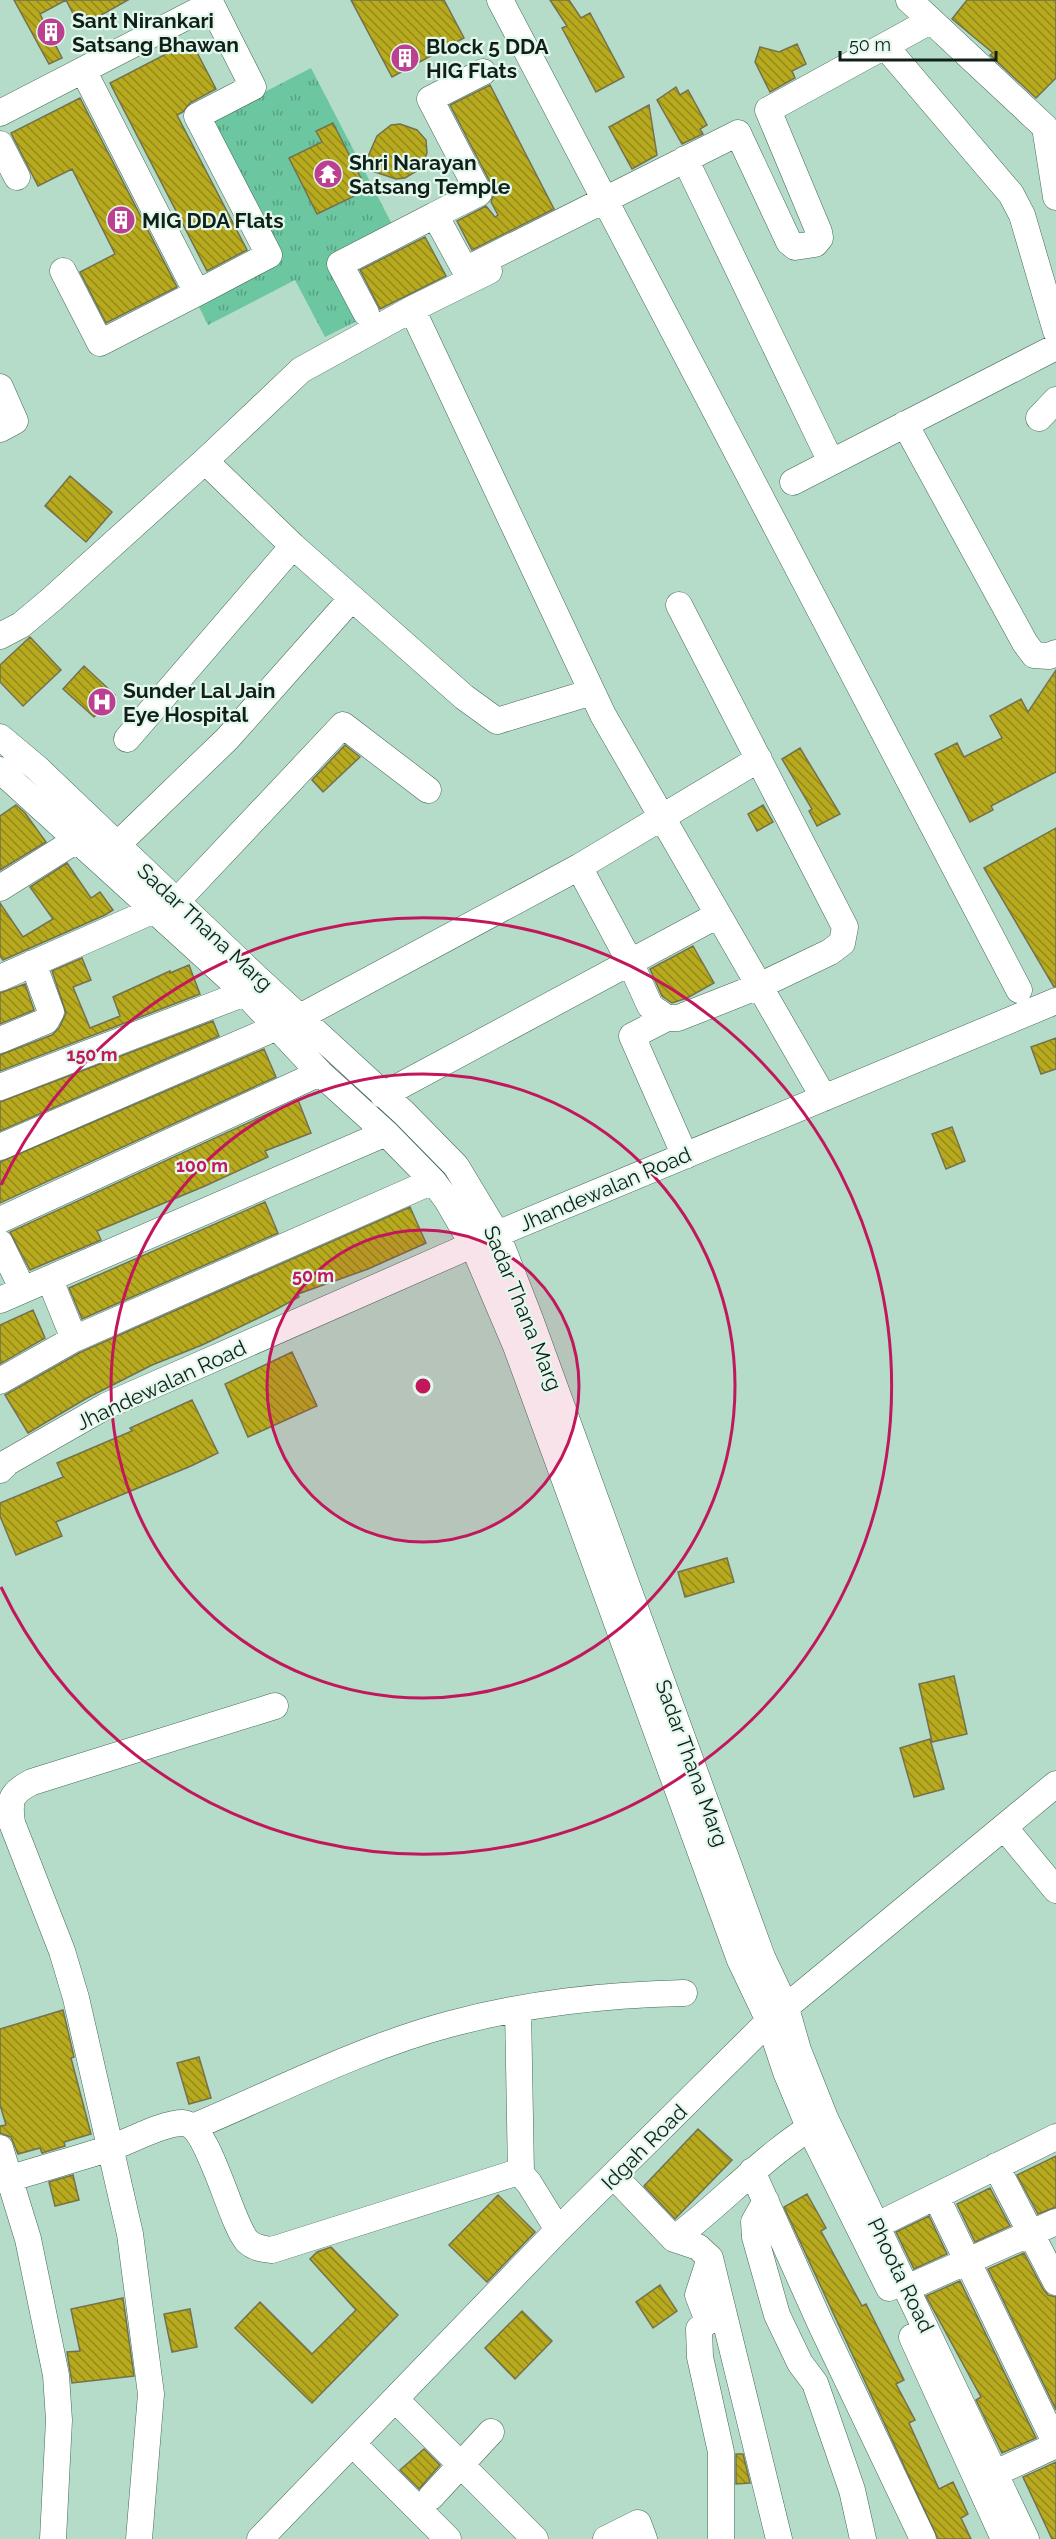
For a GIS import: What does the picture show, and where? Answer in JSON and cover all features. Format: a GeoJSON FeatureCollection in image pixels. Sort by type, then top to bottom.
{"type":"FeatureCollection","features":[{"type":"Feature","properties":{"kind":"street"},"geometry":{"type":"LineString","coordinates":[[500,0],[1019,990]]}},
{"type":"Feature","properties":{"kind":"street"},"geometry":{"type":"LineString","coordinates":[[909,0],[930,21],[1051,121],[1056,196]]}},
{"type":"Feature","properties":{"kind":"street"},"geometry":{"type":"LineString","coordinates":[[0,113],[211,2],[255,91],[197,116],[269,255],[100,343],[63,271]]}},
{"type":"Feature","properties":{"kind":"street"},"geometry":{"type":"LineString","coordinates":[[435,215],[465,270],[738,133],[789,242],[800,248],[815,244],[820,238],[819,232],[768,110],[930,21]]}},
{"type":"Feature","properties":{"kind":"street"},"geometry":{"type":"LineString","coordinates":[[885,46],[1011,194],[1022,215],[1056,331]]}},
{"type":"Feature","properties":{"kind":"street"},"geometry":{"type":"LineString","coordinates":[[83,70],[197,293]]}},
{"type":"Feature","properties":{"kind":"street"},"geometry":{"type":"LineString","coordinates":[[366,313],[340,264],[479,193],[430,99],[483,72]]}},
{"type":"Feature","properties":{"kind":"street"},"geometry":{"type":"LineString","coordinates":[[0,144],[17,177]]}},
{"type":"Feature","properties":{"kind":"street"},"geometry":{"type":"LineString","coordinates":[[685,159],[831,462]]}},
{"type":"Feature","properties":{"kind":"street"},"geometry":{"type":"LineString","coordinates":[[0,636],[21,625],[52,599],[205,461],[301,370],[412,309],[538,247]]}},
{"type":"Feature","properties":{"kind":"street"},"geometry":{"type":"LineString","coordinates":[[412,309],[592,692],[661,818],[824,1098]]}},
{"type":"Feature","properties":{"kind":"street"},"geometry":{"type":"LineString","coordinates":[[793,482],[1056,347]]}},
{"type":"Feature","properties":{"kind":"street"},"geometry":{"type":"LineString","coordinates":[[0,387],[8,425]]}},
{"type":"Feature","properties":{"kind":"street"},"geometry":{"type":"LineString","coordinates":[[905,424],[1025,643],[1034,655],[1049,656],[1056,652]]}},
{"type":"Feature","properties":{"kind":"street"},"geometry":{"type":"LineString","coordinates":[[205,461],[293,546],[464,697],[497,721],[592,692]]}},
{"type":"Feature","properties":{"kind":"street"},"geometry":{"type":"LineString","coordinates":[[127,739],[293,546]]}},
{"type":"Feature","properties":{"kind":"street"},"geometry":{"type":"LineString","coordinates":[[117,845],[227,739],[352,598]]}},
{"type":"Feature","properties":{"kind":"street"},"geometry":{"type":"LineString","coordinates":[[679,605],[845,927],[842,944],[830,952],[759,986],[678,1018],[667,1018],[632,1036],[685,1156]]}},
{"type":"Feature","properties":{"kind":"street"},"geometry":{"type":"LineString","coordinates":[[177,900],[343,725],[428,790]]}},
{"type":"Feature","properties":{"kind":"street","name":"Sadar Thana Marg"},"geometry":{"type":"LineString","coordinates":[[0,737],[37,768],[177,900],[288,1022],[320,1073],[386,1133],[433,1181],[473,1245],[520,1357],[740,1960],[778,2014]]}},
{"type":"Feature","properties":{"kind":"street"},"geometry":{"type":"LineString","coordinates":[[0,1147],[288,1022],[579,867],[759,759]]}},
{"type":"Feature","properties":{"kind":"street","name":"Sadar Thana Marg"},"geometry":{"type":"LineString","coordinates":[[5,781],[245,993],[288,1022],[383,1095],[456,1166],[497,1234],[530,1319],[762,1957],[778,2014]]}},
{"type":"Feature","properties":{"kind":"street"},"geometry":{"type":"LineString","coordinates":[[0,888],[75,841]]}},
{"type":"Feature","properties":{"kind":"street"},"geometry":{"type":"LineString","coordinates":[[579,867],[630,962],[650,1006],[667,1018]]}},
{"type":"Feature","properties":{"kind":"street"},"geometry":{"type":"LineString","coordinates":[[0,978],[152,910]]}},
{"type":"Feature","properties":{"kind":"street"},"geometry":{"type":"LineString","coordinates":[[383,1095],[718,915]]}},
{"type":"Feature","properties":{"kind":"street"},"geometry":{"type":"LineString","coordinates":[[0,1040],[46,1021],[50,1017],[51,1012],[33,963]]}},
{"type":"Feature","properties":{"kind":"street"},"geometry":{"type":"LineString","coordinates":[[0,1087],[245,993]]}},
{"type":"Feature","properties":{"kind":"street","name":"Jhandewalan Road"},"geometry":{"type":"LineString","coordinates":[[0,1470],[8,1461],[106,1406],[497,1234],[1056,1001]]}},
{"type":"Feature","properties":{"kind":"street"},"geometry":{"type":"LineString","coordinates":[[0,1220],[320,1073]]}},
{"type":"Feature","properties":{"kind":"street"},"geometry":{"type":"LineString","coordinates":[[0,1243],[11,1295],[386,1133]]}},
{"type":"Feature","properties":{"kind":"street"},"geometry":{"type":"LineString","coordinates":[[0,1381],[74,1339],[433,1181]]}},
{"type":"Feature","properties":{"kind":"street"},"geometry":{"type":"LineString","coordinates":[[50,1280],[74,1339]]}},
{"type":"Feature","properties":{"kind":"street"},"geometry":{"type":"LineString","coordinates":[[139,2539],[151,2394],[130,2234],[76,1998],[62,1951],[12,1823],[10,1803],[19,1788],[32,1782],[275,1706]]}},
{"type":"Feature","properties":{"kind":"street","name":"Idgah Road"},"geometry":{"type":"LineString","coordinates":[[260,2539],[558,2230],[615,2177],[778,2014],[1056,1784]]}},
{"type":"Feature","properties":{"kind":"street"},"geometry":{"type":"LineString","coordinates":[[1004,1827],[1056,1890]]}},
{"type":"Feature","properties":{"kind":"street"},"geometry":{"type":"LineString","coordinates":[[193,2127],[382,2046],[449,2024],[569,2000],[619,1995],[684,1994]]}},
{"type":"Feature","properties":{"kind":"street"},"geometry":{"type":"LineString","coordinates":[[518,2009],[521,2174],[558,2230]]}},
{"type":"Feature","properties":{"kind":"street","name":"Phoota Road"},"geometry":{"type":"LineString","coordinates":[[778,2014],[786,2072],[817,2123],[869,2230],[892,2294],[987,2477],[1026,2539]]}},
{"type":"Feature","properties":{"kind":"street"},"geometry":{"type":"LineString","coordinates":[[9,2179],[110,2148],[171,2125],[187,2123],[193,2127],[203,2142],[247,2241],[263,2249],[272,2250],[512,2174],[521,2174]]}},
{"type":"Feature","properties":{"kind":"street"},"geometry":{"type":"LineString","coordinates":[[674,2239],[704,2217],[775,2151],[817,2123]]}},
{"type":"Feature","properties":{"kind":"street"},"geometry":{"type":"LineString","coordinates":[[869,2230],[1056,2137]]}},
{"type":"Feature","properties":{"kind":"street"},"geometry":{"type":"LineString","coordinates":[[1,2152],[28,2239],[56,2375],[59,2420],[53,2539]]}},
{"type":"Feature","properties":{"kind":"street"},"geometry":{"type":"LineString","coordinates":[[996,2166],[1056,2282]]}},
{"type":"Feature","properties":{"kind":"street"},"geometry":{"type":"LineString","coordinates":[[752,2171],[816,2315],[923,2539]]}},
{"type":"Feature","properties":{"kind":"street"},"geometry":{"type":"LineString","coordinates":[[615,2177],[674,2239],[698,2247],[710,2258],[778,2539]]}},
{"type":"Feature","properties":{"kind":"street"},"geometry":{"type":"LineString","coordinates":[[936,2196],[1056,2445],[987,2477]]}},
{"type":"Feature","properties":{"kind":"street"},"geometry":{"type":"LineString","coordinates":[[766,2200],[754,2222],[755,2237],[764,2271],[777,2315],[800,2363],[815,2383],[852,2490],[863,2539]]}},
{"type":"Feature","properties":{"kind":"street"},"geometry":{"type":"LineString","coordinates":[[907,2288],[1056,2222]]}},
{"type":"Feature","properties":{"kind":"street","name":"Phoota Road"},"geometry":{"type":"LineString","coordinates":[[869,2230],[907,2288],[987,2477],[1004,2539]]}},
{"type":"Feature","properties":{"kind":"street"},"geometry":{"type":"LineString","coordinates":[[710,2258],[698,2295],[708,2321],[699,2329],[699,2348],[721,2452],[721,2539]]}},
{"type":"Feature","properties":{"kind":"street"},"geometry":{"type":"LineString","coordinates":[[396,2400],[535,2539]]}},
{"type":"Feature","properties":{"kind":"street"},"geometry":{"type":"LineString","coordinates":[[431,2497],[491,2432]]}},
{"type":"Feature","properties":{"kind":"street"},"geometry":{"type":"LineString","coordinates":[[353,2444],[448,2539]]}},
{"type":"Feature","properties":{"kind":"street"},"geometry":{"type":"LineString","coordinates":[[606,2539],[638,2523],[644,2539]]}},
{"type":"Feature","properties":{"kind":"green space"},"geometry":{"type":"Polygon","coordinates":[[[311,68],[394,228],[327,263],[357,321],[325,337],[295,280],[208,325],[195,299],[278,255],[209,121],[311,68]]]}},
{"type":"Feature","properties":{"kind":"building"},"geometry":{"type":"Polygon","coordinates":[[[14,0],[66,0],[40,14],[62,58],[49,64],[14,0]]]}},
{"type":"Feature","properties":{"kind":"building"},"geometry":{"type":"Polygon","coordinates":[[[66,0],[128,0],[80,27],[66,0]]]}},
{"type":"Feature","properties":{"kind":"building","name":"Block 5 DDA HIG Flats"},"geometry":{"type":"Polygon","coordinates":[[[351,0],[444,0],[464,38],[392,77],[351,0]]]}},
{"type":"Feature","properties":{"kind":"building"},"geometry":{"type":"Polygon","coordinates":[[[550,0],[569,0],[581,18],[590,13],[624,77],[596,92],[562,28],[567,26],[550,0]]]}},
{"type":"Feature","properties":{"kind":"building"},"geometry":{"type":"Polygon","coordinates":[[[967,0],[1056,0],[1056,78],[1036,98],[990,55],[993,53],[952,19],[967,0]]]}},
{"type":"Feature","properties":{"kind":"building","name":"MIG DDA Flats"},"geometry":{"type":"Polygon","coordinates":[[[191,41],[216,89],[190,103],[183,112],[177,115],[247,250],[207,271],[110,83],[191,41]]]}},
{"type":"Feature","properties":{"kind":"building"},"geometry":{"type":"Polygon","coordinates":[[[797,44],[806,64],[792,71],[795,78],[770,92],[755,62],[760,47],[779,52],[797,44]]]}},
{"type":"Feature","properties":{"kind":"building"},"geometry":{"type":"Polygon","coordinates":[[[490,85],[554,209],[472,250],[457,221],[486,206],[495,217],[498,215],[491,202],[494,194],[492,186],[450,105],[490,85]]]}},
{"type":"Feature","properties":{"kind":"building"},"geometry":{"type":"Polygon","coordinates":[[[676,87],[680,95],[688,90],[707,125],[700,129],[703,134],[682,144],[657,100],[676,87]]]}},
{"type":"Feature","properties":{"kind":"building","name":"MIG DDA Flats"},"geometry":{"type":"Polygon","coordinates":[[[80,98],[177,287],[106,323],[80,272],[115,254],[72,169],[38,186],[11,133],[80,98]]]}},
{"type":"Feature","properties":{"kind":"building"},"geometry":{"type":"Polygon","coordinates":[[[649,105],[657,155],[632,169],[609,127],[649,105]]]}},
{"type":"Feature","properties":{"kind":"building","name":"Shri Narayan Satsang Temple"},"geometry":{"type":"Polygon","coordinates":[[[333,123],[367,190],[317,214],[289,158],[322,142],[316,131],[333,123]]]}},
{"type":"Feature","properties":{"kind":"building"},"geometry":{"type":"Polygon","coordinates":[[[400,124],[417,130],[426,140],[427,153],[420,169],[405,178],[396,179],[363,168],[377,136],[391,125],[400,124]]]}},
{"type":"Feature","properties":{"kind":"building"},"geometry":{"type":"Polygon","coordinates":[[[425,237],[446,276],[380,309],[360,270],[425,237]]]}},
{"type":"Feature","properties":{"kind":"building"},"geometry":{"type":"Polygon","coordinates":[[[70,476],[112,512],[86,542],[45,506],[70,476]]]}},
{"type":"Feature","properties":{"kind":"building"},"geometry":{"type":"Polygon","coordinates":[[[30,637],[61,670],[23,706],[0,682],[0,665],[30,637]]]}},
{"type":"Feature","properties":{"kind":"building"},"geometry":{"type":"Polygon","coordinates":[[[84,666],[115,695],[94,717],[63,689],[84,666]]]}},
{"type":"Feature","properties":{"kind":"building"},"geometry":{"type":"Polygon","coordinates":[[[1056,670],[1056,772],[991,806],[993,810],[970,822],[935,754],[957,743],[964,757],[1002,738],[990,716],[1021,699],[1028,712],[1056,670]]]}},
{"type":"Feature","properties":{"kind":"building"},"geometry":{"type":"Polygon","coordinates":[[[345,745],[360,757],[323,792],[312,780],[345,745]]]}},
{"type":"Feature","properties":{"kind":"building"},"geometry":{"type":"Polygon","coordinates":[[[800,748],[840,814],[817,826],[809,811],[812,809],[782,759],[800,748]]]}},
{"type":"Feature","properties":{"kind":"building"},"geometry":{"type":"Polygon","coordinates":[[[16,805],[25,813],[46,842],[0,870],[0,816],[16,805]]]}},
{"type":"Feature","properties":{"kind":"building"},"geometry":{"type":"Polygon","coordinates":[[[763,805],[773,822],[757,831],[748,814],[763,805]]]}},
{"type":"Feature","properties":{"kind":"building"},"geometry":{"type":"Polygon","coordinates":[[[1056,828],[1056,986],[1054,987],[984,868],[1056,828]]]}},
{"type":"Feature","properties":{"kind":"building"},"geometry":{"type":"Polygon","coordinates":[[[67,863],[91,898],[100,892],[113,910],[3,960],[0,956],[0,903],[23,937],[53,919],[30,887],[67,863]]]}},
{"type":"Feature","properties":{"kind":"building"},"geometry":{"type":"Polygon","coordinates":[[[693,946],[714,983],[687,998],[672,1003],[662,996],[650,969],[693,946]]]}},
{"type":"Feature","properties":{"kind":"building"},"geometry":{"type":"Polygon","coordinates":[[[82,958],[91,980],[73,987],[90,1028],[120,1016],[113,997],[170,971],[170,973],[189,965],[200,994],[0,1071],[0,1055],[52,1035],[59,1028],[66,1013],[52,971],[82,958]]]}},
{"type":"Feature","properties":{"kind":"building"},"geometry":{"type":"Polygon","coordinates":[[[25,984],[34,1010],[0,1024],[0,993],[25,984]]]}},
{"type":"Feature","properties":{"kind":"building"},"geometry":{"type":"Polygon","coordinates":[[[213,1021],[219,1036],[0,1131],[0,1102],[213,1021]]]}},
{"type":"Feature","properties":{"kind":"building"},"geometry":{"type":"Polygon","coordinates":[[[1056,1038],[1056,1069],[1041,1074],[1031,1047],[1056,1038]]]}},
{"type":"Feature","properties":{"kind":"building"},"geometry":{"type":"Polygon","coordinates":[[[264,1049],[276,1077],[0,1203],[0,1162],[264,1049]]]}},
{"type":"Feature","properties":{"kind":"building"},"geometry":{"type":"Polygon","coordinates":[[[298,1100],[311,1133],[265,1151],[268,1157],[205,1186],[97,1231],[101,1240],[30,1270],[10,1232],[298,1100]]]}},
{"type":"Feature","properties":{"kind":"building"},"geometry":{"type":"Polygon","coordinates":[[[952,1127],[965,1161],[946,1169],[932,1134],[952,1127]]]}},
{"type":"Feature","properties":{"kind":"building"},"geometry":{"type":"Polygon","coordinates":[[[265,1202],[278,1233],[82,1319],[69,1288],[265,1202]]]}},
{"type":"Feature","properties":{"kind":"building"},"geometry":{"type":"Polygon","coordinates":[[[410,1207],[426,1243],[368,1269],[298,1294],[299,1297],[275,1310],[202,1345],[152,1365],[87,1398],[28,1433],[5,1395],[81,1352],[410,1207]]]}},
{"type":"Feature","properties":{"kind":"building"},"geometry":{"type":"Polygon","coordinates":[[[33,1310],[45,1338],[0,1364],[0,1325],[33,1310]]]}},
{"type":"Feature","properties":{"kind":"building"},"geometry":{"type":"Polygon","coordinates":[[[292,1352],[317,1406],[248,1437],[225,1384],[292,1352]]]}},
{"type":"Feature","properties":{"kind":"building"},"geometry":{"type":"Polygon","coordinates":[[[192,1400],[218,1453],[56,1522],[62,1536],[16,1555],[0,1516],[0,1503],[63,1477],[57,1463],[132,1431],[130,1428],[192,1400]]]}},
{"type":"Feature","properties":{"kind":"building"},"geometry":{"type":"Polygon","coordinates":[[[727,1558],[734,1582],[685,1597],[678,1572],[727,1558]]]}},
{"type":"Feature","properties":{"kind":"building"},"geometry":{"type":"Polygon","coordinates":[[[954,1676],[967,1734],[932,1742],[919,1684],[954,1676]]]}},
{"type":"Feature","properties":{"kind":"building"},"geometry":{"type":"Polygon","coordinates":[[[930,1739],[944,1789],[914,1797],[900,1748],[930,1739]]]}},
{"type":"Feature","properties":{"kind":"building"},"geometry":{"type":"Polygon","coordinates":[[[63,2010],[74,2057],[71,2058],[91,2134],[64,2142],[65,2146],[42,2153],[40,2148],[18,2154],[11,2137],[0,2133],[0,2126],[6,2125],[0,2105],[0,2029],[63,2010]]]}},
{"type":"Feature","properties":{"kind":"building"},"geometry":{"type":"Polygon","coordinates":[[[199,2057],[211,2098],[189,2104],[177,2063],[199,2057]]]}},
{"type":"Feature","properties":{"kind":"building"},"geometry":{"type":"Polygon","coordinates":[[[698,2129],[732,2160],[675,2219],[644,2186],[698,2129]]]}},
{"type":"Feature","properties":{"kind":"building"},"geometry":{"type":"Polygon","coordinates":[[[1056,2156],[1056,2207],[1038,2214],[1017,2175],[1056,2156]]]}},
{"type":"Feature","properties":{"kind":"building"},"geometry":{"type":"Polygon","coordinates":[[[73,2175],[79,2200],[55,2206],[49,2182],[73,2175]]]}},
{"type":"Feature","properties":{"kind":"building"},"geometry":{"type":"Polygon","coordinates":[[[990,2188],[1010,2226],[975,2242],[957,2204],[990,2188]]]}},
{"type":"Feature","properties":{"kind":"building"},"geometry":{"type":"Polygon","coordinates":[[[807,2194],[826,2228],[821,2231],[862,2306],[866,2304],[904,2380],[896,2384],[915,2420],[909,2423],[939,2489],[953,2482],[968,2514],[961,2518],[971,2539],[938,2539],[784,2207],[807,2194]]]}},
{"type":"Feature","properties":{"kind":"building"},"geometry":{"type":"Polygon","coordinates":[[[498,2195],[535,2232],[487,2282],[449,2245],[498,2195]]]}},
{"type":"Feature","properties":{"kind":"building"},"geometry":{"type":"Polygon","coordinates":[[[929,2216],[947,2254],[914,2269],[896,2232],[929,2216]]]}},
{"type":"Feature","properties":{"kind":"building"},"geometry":{"type":"Polygon","coordinates":[[[331,2247],[398,2315],[312,2403],[235,2328],[260,2302],[312,2354],[356,2310],[310,2259],[317,2252],[331,2247]]]}},
{"type":"Feature","properties":{"kind":"building"},"geometry":{"type":"Polygon","coordinates":[[[1024,2253],[1043,2289],[1048,2295],[1056,2297],[1056,2410],[988,2269],[1024,2253]]]}},
{"type":"Feature","properties":{"kind":"building"},"geometry":{"type":"Polygon","coordinates":[[[960,2281],[1036,2438],[1002,2453],[976,2400],[981,2397],[926,2296],[960,2281]]]}},
{"type":"Feature","properties":{"kind":"building"},"geometry":{"type":"Polygon","coordinates":[[[660,2285],[677,2311],[653,2328],[636,2302],[660,2285]]]}},
{"type":"Feature","properties":{"kind":"building"},"geometry":{"type":"Polygon","coordinates":[[[123,2298],[134,2376],[72,2383],[67,2352],[80,2351],[71,2309],[123,2298]]]}},
{"type":"Feature","properties":{"kind":"building"},"geometry":{"type":"Polygon","coordinates":[[[190,2309],[197,2347],[172,2352],[164,2314],[190,2309]]]}},
{"type":"Feature","properties":{"kind":"building"},"geometry":{"type":"Polygon","coordinates":[[[522,2311],[552,2341],[515,2379],[485,2348],[522,2311]]]}},
{"type":"Feature","properties":{"kind":"building"},"geometry":{"type":"Polygon","coordinates":[[[424,2449],[440,2465],[419,2489],[400,2470],[424,2449]]]}},
{"type":"Feature","properties":{"kind":"building"},"geometry":{"type":"Polygon","coordinates":[[[736,2454],[743,2454],[750,2483],[736,2484],[736,2454]]]}},
{"type":"Feature","properties":{"kind":"building"},"geometry":{"type":"Polygon","coordinates":[[[1056,2462],[1056,2539],[1052,2539],[1023,2477],[1056,2462]]]}},
{"type":"Feature","properties":{"kind":"place","name":"Sant Nirankari Satsang Bhawan"},"geometry":{"type":"Point","coordinates":[51,32]}},
{"type":"Feature","properties":{"kind":"place","name":"Block 5 DDA HIG Flats"},"geometry":{"type":"Point","coordinates":[405,58]}},
{"type":"Feature","properties":{"kind":"place","name":"Shri Narayan Satsang Temple"},"geometry":{"type":"Point","coordinates":[328,174]}},
{"type":"Feature","properties":{"kind":"place","name":"MIG DDA Flats"},"geometry":{"type":"Point","coordinates":[121,220]}},
{"type":"Feature","properties":{"kind":"place","name":"Sunder Lal Jain Eye Hospital"},"geometry":{"type":"Point","coordinates":[102,702]}}]}
